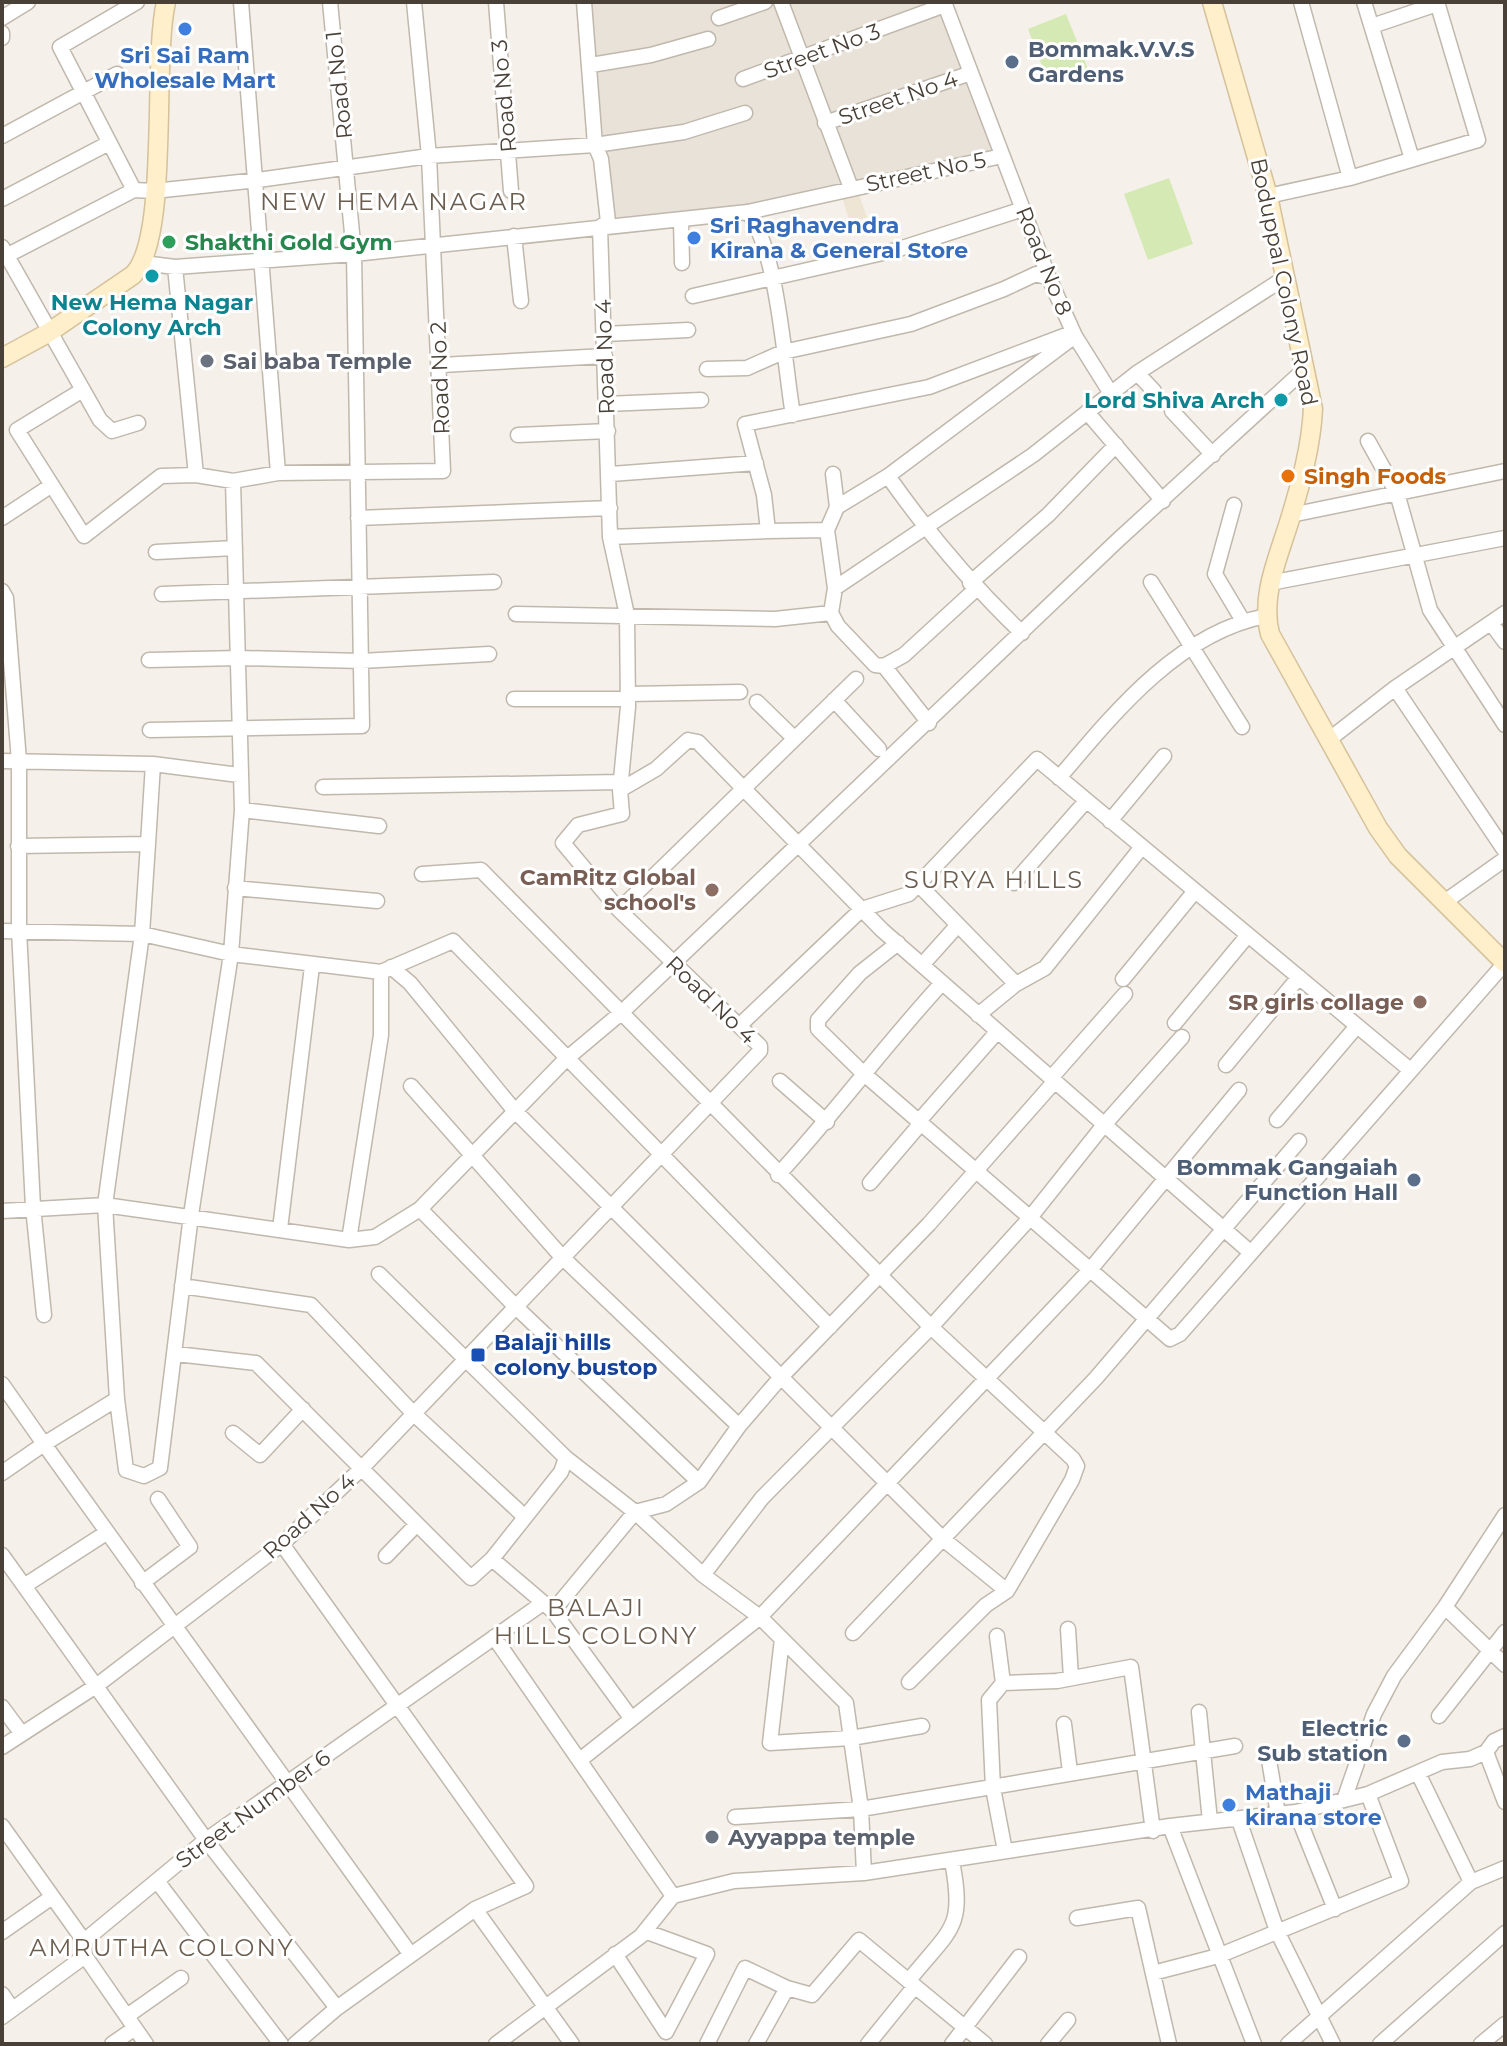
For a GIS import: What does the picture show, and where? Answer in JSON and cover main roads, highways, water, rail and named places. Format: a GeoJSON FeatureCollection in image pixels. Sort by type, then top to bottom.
{"type":"FeatureCollection","features":[{"type":"Feature","properties":{"kind":"place","name":"Sri Sai Ram Wholesale Mart"},"geometry":{"type":"Point","coordinates":[185,29]}},
{"type":"Feature","properties":{"kind":"place","name":"Bommak.V.V.S Gardens"},"geometry":{"type":"Point","coordinates":[1012,62]}},
{"type":"Feature","properties":{"kind":"place","name":"Sri Raghavendra Kirana & General Store"},"geometry":{"type":"Point","coordinates":[694,238]}},
{"type":"Feature","properties":{"kind":"place","name":"Shakthi Gold Gym"},"geometry":{"type":"Point","coordinates":[169,242]}},
{"type":"Feature","properties":{"kind":"place","name":"New Hema Nagar Colony Arch"},"geometry":{"type":"Point","coordinates":[152,276]}},
{"type":"Feature","properties":{"kind":"place","name":"Sai baba Temple"},"geometry":{"type":"Point","coordinates":[207,361]}},
{"type":"Feature","properties":{"kind":"place","name":"Lord Shiva Arch"},"geometry":{"type":"Point","coordinates":[1281,400]}},
{"type":"Feature","properties":{"kind":"place","name":"Singh Foods"},"geometry":{"type":"Point","coordinates":[1288,476]}},
{"type":"Feature","properties":{"kind":"place","name":"CamRitz Global school's"},"geometry":{"type":"Point","coordinates":[712,890]}},
{"type":"Feature","properties":{"kind":"place","name":"SR girls collage"},"geometry":{"type":"Point","coordinates":[1420,1002]}},
{"type":"Feature","properties":{"kind":"place","name":"Bommak Gangaiah Function Hall"},"geometry":{"type":"Point","coordinates":[1414,1180]}},
{"type":"Feature","properties":{"kind":"place","name":"Balaji hills colony bustop"},"geometry":{"type":"Point","coordinates":[478,1355]}},
{"type":"Feature","properties":{"kind":"place","name":"Electric Sub station"},"geometry":{"type":"Point","coordinates":[1404,1741]}},
{"type":"Feature","properties":{"kind":"place","name":"Mathaji kirana store"},"geometry":{"type":"Point","coordinates":[1229,1805]}},
{"type":"Feature","properties":{"kind":"place","name":"Ayyappa temple"},"geometry":{"type":"Point","coordinates":[712,1837]}},
{"type":"Feature","properties":{"kind":"district","name":"NEW HEMA NAGAR"},"geometry":{"type":"Point","coordinates":[394,201]}},
{"type":"Feature","properties":{"kind":"district","name":"SURYA HILLS"},"geometry":{"type":"Point","coordinates":[994,879]}},
{"type":"Feature","properties":{"kind":"district","name":"BALAJI HILLS COLONY"},"geometry":{"type":"Point","coordinates":[596,1621]}},
{"type":"Feature","properties":{"kind":"district","name":"AMRUTHA COLONY"},"geometry":{"type":"Point","coordinates":[162,1947]}}]}
